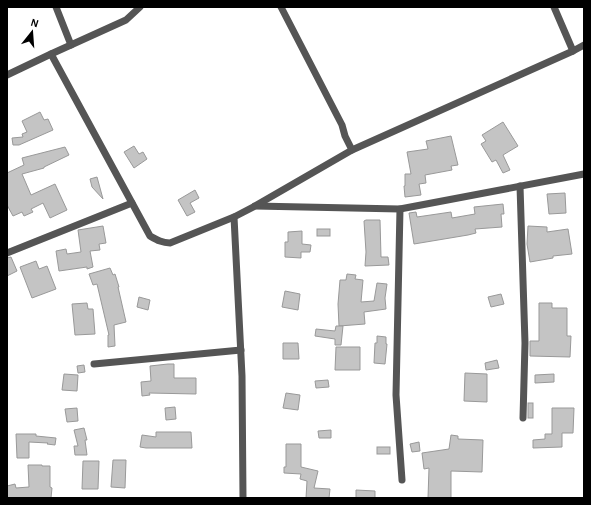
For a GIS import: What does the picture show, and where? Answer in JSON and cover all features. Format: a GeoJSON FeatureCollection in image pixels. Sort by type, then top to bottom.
{"type":"FeatureCollection","features":[{"type":"Feature","properties":{"kind":"street"},"geometry":{"type":"LineString","coordinates":[[56,7],[71,45]]}},
{"type":"Feature","properties":{"kind":"street"},"geometry":{"type":"LineString","coordinates":[[7,76],[126,20],[140,7]]}},
{"type":"Feature","properties":{"kind":"street"},"geometry":{"type":"LineString","coordinates":[[281,7],[342,126],[352,150]]}},
{"type":"Feature","properties":{"kind":"street"},"geometry":{"type":"LineString","coordinates":[[554,7],[573,51]]}},
{"type":"Feature","properties":{"kind":"street"},"geometry":{"type":"LineString","coordinates":[[51,54],[150,236],[158,241],[170,243],[234,217],[352,150],[584,45]]}},
{"type":"Feature","properties":{"kind":"street"},"geometry":{"type":"LineString","coordinates":[[255,206],[400,209],[584,174]]}},
{"type":"Feature","properties":{"kind":"street"},"geometry":{"type":"LineString","coordinates":[[520,186],[525,343],[523,418]]}},
{"type":"Feature","properties":{"kind":"street"},"geometry":{"type":"LineString","coordinates":[[7,253],[132,203]]}},
{"type":"Feature","properties":{"kind":"street"},"geometry":{"type":"LineString","coordinates":[[400,209],[396,395],[402,480]]}},
{"type":"Feature","properties":{"kind":"street"},"geometry":{"type":"LineString","coordinates":[[234,217],[242,376],[243,498]]}},
{"type":"Feature","properties":{"kind":"street"},"geometry":{"type":"LineString","coordinates":[[94,364],[241,350]]}},
{"type":"Feature","properties":{"kind":"building"},"geometry":{"type":"Polygon","coordinates":[[[40,112],[44,120],[48,119],[53,130],[19,145],[13,145],[12,138],[23,137],[22,134],[27,132],[22,121],[40,112]]]}},
{"type":"Feature","properties":{"kind":"building"},"geometry":{"type":"Polygon","coordinates":[[[503,122],[518,146],[503,155],[510,170],[503,173],[496,160],[492,162],[481,144],[486,141],[482,135],[503,122]]]}},
{"type":"Feature","properties":{"kind":"building"},"geometry":{"type":"Polygon","coordinates":[[[451,136],[458,165],[451,166],[452,170],[425,175],[426,183],[419,184],[421,195],[405,197],[405,174],[411,174],[407,152],[428,149],[426,141],[451,136]]]}},
{"type":"Feature","properties":{"kind":"building"},"geometry":{"type":"Polygon","coordinates":[[[134,146],[139,154],[143,152],[147,159],[134,168],[124,152],[134,146]]]}},
{"type":"Feature","properties":{"kind":"building"},"geometry":{"type":"Polygon","coordinates":[[[65,147],[69,155],[44,168],[22,174],[31,195],[55,184],[67,210],[50,218],[43,203],[31,209],[33,212],[24,216],[22,212],[13,216],[7,205],[7,173],[24,165],[22,158],[65,147]]]}},
{"type":"Feature","properties":{"kind":"building"},"geometry":{"type":"Polygon","coordinates":[[[97,177],[103,199],[92,187],[90,179],[97,177]]]}},
{"type":"Feature","properties":{"kind":"building"},"geometry":{"type":"Polygon","coordinates":[[[195,190],[199,198],[190,203],[195,212],[187,216],[178,200],[195,190]]]}},
{"type":"Feature","properties":{"kind":"building"},"geometry":{"type":"Polygon","coordinates":[[[565,193],[566,213],[549,214],[547,194],[565,193]]]}},
{"type":"Feature","properties":{"kind":"building"},"geometry":{"type":"Polygon","coordinates":[[[503,204],[504,214],[501,214],[502,227],[475,229],[476,233],[468,235],[414,244],[409,213],[416,212],[417,217],[451,212],[452,218],[475,214],[474,207],[503,204]]]}},
{"type":"Feature","properties":{"kind":"building"},"geometry":{"type":"Polygon","coordinates":[[[380,220],[381,257],[388,257],[389,265],[365,266],[366,252],[364,221],[380,220]]]}},
{"type":"Feature","properties":{"kind":"building"},"geometry":{"type":"Polygon","coordinates":[[[103,226],[106,243],[99,244],[100,250],[90,251],[93,267],[87,269],[87,267],[59,271],[56,251],[66,249],[67,254],[81,252],[78,230],[103,226]]]}},
{"type":"Feature","properties":{"kind":"building"},"geometry":{"type":"Polygon","coordinates":[[[528,226],[547,227],[547,232],[568,229],[572,254],[553,256],[553,258],[530,262],[527,244],[528,226]]]}},
{"type":"Feature","properties":{"kind":"building"},"geometry":{"type":"Polygon","coordinates":[[[317,229],[330,229],[330,236],[317,236],[317,229]]]}},
{"type":"Feature","properties":{"kind":"building"},"geometry":{"type":"Polygon","coordinates":[[[302,231],[302,244],[311,245],[310,252],[301,252],[301,258],[285,257],[285,242],[288,242],[288,232],[302,231]]]}},
{"type":"Feature","properties":{"kind":"building"},"geometry":{"type":"Polygon","coordinates":[[[11,257],[17,271],[7,276],[7,258],[11,257]]]}},
{"type":"Feature","properties":{"kind":"building"},"geometry":{"type":"Polygon","coordinates":[[[36,261],[39,269],[47,266],[56,289],[32,298],[20,267],[36,261]]]}},
{"type":"Feature","properties":{"kind":"building"},"geometry":{"type":"Polygon","coordinates":[[[110,268],[113,275],[115,274],[119,287],[126,322],[114,325],[115,346],[108,347],[109,335],[97,284],[93,285],[89,274],[110,268]]]}},
{"type":"Feature","properties":{"kind":"building"},"geometry":{"type":"Polygon","coordinates":[[[347,274],[356,275],[355,279],[363,280],[361,302],[374,301],[377,283],[387,284],[385,298],[386,309],[364,312],[365,324],[339,326],[338,304],[340,280],[346,280],[347,274]]]}},
{"type":"Feature","properties":{"kind":"building"},"geometry":{"type":"Polygon","coordinates":[[[285,291],[300,294],[298,310],[282,307],[285,291]]]}},
{"type":"Feature","properties":{"kind":"building"},"geometry":{"type":"Polygon","coordinates":[[[501,294],[504,304],[491,307],[488,297],[501,294]]]}},
{"type":"Feature","properties":{"kind":"building"},"geometry":{"type":"Polygon","coordinates":[[[139,297],[150,300],[148,310],[137,307],[139,297]]]}},
{"type":"Feature","properties":{"kind":"building"},"geometry":{"type":"Polygon","coordinates":[[[87,303],[88,309],[93,309],[95,334],[75,335],[72,304],[87,303]]]}},
{"type":"Feature","properties":{"kind":"building"},"geometry":{"type":"Polygon","coordinates":[[[539,303],[552,303],[552,308],[567,308],[567,336],[571,336],[570,357],[530,356],[530,341],[539,341],[539,303]]]}},
{"type":"Feature","properties":{"kind":"building"},"geometry":{"type":"Polygon","coordinates":[[[336,326],[343,326],[341,345],[335,345],[335,339],[315,336],[316,329],[335,331],[336,326]]]}},
{"type":"Feature","properties":{"kind":"building"},"geometry":{"type":"Polygon","coordinates":[[[377,336],[386,337],[387,344],[385,364],[374,363],[375,343],[377,343],[377,336]]]}},
{"type":"Feature","properties":{"kind":"building"},"geometry":{"type":"Polygon","coordinates":[[[283,343],[298,343],[299,359],[283,359],[283,343]]]}},
{"type":"Feature","properties":{"kind":"building"},"geometry":{"type":"Polygon","coordinates":[[[336,347],[360,347],[360,370],[335,370],[336,347]]]}},
{"type":"Feature","properties":{"kind":"building"},"geometry":{"type":"Polygon","coordinates":[[[497,360],[499,368],[486,370],[485,363],[497,360]]]}},
{"type":"Feature","properties":{"kind":"building"},"geometry":{"type":"Polygon","coordinates":[[[174,364],[174,378],[196,378],[196,394],[149,393],[150,395],[142,396],[141,382],[151,381],[150,366],[174,364]]]}},
{"type":"Feature","properties":{"kind":"building"},"geometry":{"type":"Polygon","coordinates":[[[84,365],[85,372],[78,373],[77,366],[84,365]]]}},
{"type":"Feature","properties":{"kind":"building"},"geometry":{"type":"Polygon","coordinates":[[[465,373],[487,374],[487,402],[464,401],[465,373]]]}},
{"type":"Feature","properties":{"kind":"building"},"geometry":{"type":"Polygon","coordinates":[[[64,374],[78,375],[77,391],[62,390],[64,374]]]}},
{"type":"Feature","properties":{"kind":"building"},"geometry":{"type":"Polygon","coordinates":[[[554,374],[554,382],[535,383],[535,375],[554,374]]]}},
{"type":"Feature","properties":{"kind":"building"},"geometry":{"type":"Polygon","coordinates":[[[328,380],[329,387],[316,388],[315,381],[328,380]]]}},
{"type":"Feature","properties":{"kind":"building"},"geometry":{"type":"Polygon","coordinates":[[[286,393],[300,395],[298,410],[283,408],[286,393]]]}},
{"type":"Feature","properties":{"kind":"building"},"geometry":{"type":"Polygon","coordinates":[[[528,403],[533,403],[533,418],[528,418],[528,403]]]}},
{"type":"Feature","properties":{"kind":"building"},"geometry":{"type":"Polygon","coordinates":[[[175,407],[176,419],[166,420],[165,408],[175,407]]]}},
{"type":"Feature","properties":{"kind":"building"},"geometry":{"type":"Polygon","coordinates":[[[77,408],[78,421],[67,422],[65,409],[77,408]]]}},
{"type":"Feature","properties":{"kind":"building"},"geometry":{"type":"Polygon","coordinates":[[[552,408],[574,408],[573,433],[562,433],[562,447],[533,448],[533,440],[545,439],[545,434],[552,434],[552,408]]]}},
{"type":"Feature","properties":{"kind":"building"},"geometry":{"type":"Polygon","coordinates":[[[84,428],[87,440],[85,440],[87,455],[75,455],[74,446],[78,446],[74,430],[84,428]]]}},
{"type":"Feature","properties":{"kind":"building"},"geometry":{"type":"Polygon","coordinates":[[[331,430],[331,438],[319,438],[318,431],[331,430]]]}},
{"type":"Feature","properties":{"kind":"building"},"geometry":{"type":"Polygon","coordinates":[[[156,432],[191,432],[192,448],[140,447],[142,435],[156,437],[156,432]]]}},
{"type":"Feature","properties":{"kind":"building"},"geometry":{"type":"Polygon","coordinates":[[[16,434],[36,434],[36,436],[56,438],[55,445],[29,442],[29,458],[17,458],[16,434]]]}},
{"type":"Feature","properties":{"kind":"building"},"geometry":{"type":"Polygon","coordinates":[[[451,435],[458,436],[458,439],[483,440],[482,472],[451,471],[451,498],[428,498],[429,468],[424,469],[422,453],[449,449],[451,435]]]}},
{"type":"Feature","properties":{"kind":"building"},"geometry":{"type":"Polygon","coordinates":[[[419,442],[420,451],[412,452],[410,444],[419,442]]]}},
{"type":"Feature","properties":{"kind":"building"},"geometry":{"type":"Polygon","coordinates":[[[286,444],[301,444],[301,467],[318,471],[314,488],[330,489],[329,498],[306,498],[307,481],[300,479],[301,474],[284,473],[284,467],[286,467],[286,444]]]}},
{"type":"Feature","properties":{"kind":"building"},"geometry":{"type":"Polygon","coordinates":[[[377,447],[390,447],[390,454],[377,454],[377,447]]]}},
{"type":"Feature","properties":{"kind":"building"},"geometry":{"type":"Polygon","coordinates":[[[113,460],[126,460],[125,488],[111,487],[113,460]]]}},
{"type":"Feature","properties":{"kind":"building"},"geometry":{"type":"Polygon","coordinates":[[[83,461],[99,461],[98,489],[82,489],[83,461]]]}},
{"type":"Feature","properties":{"kind":"building"},"geometry":{"type":"Polygon","coordinates":[[[28,465],[50,466],[50,487],[52,488],[51,498],[7,498],[7,486],[15,484],[16,488],[29,487],[28,465]]]}},
{"type":"Feature","properties":{"kind":"building"},"geometry":{"type":"Polygon","coordinates":[[[356,490],[375,491],[375,498],[356,498],[356,490]]]}}]}
